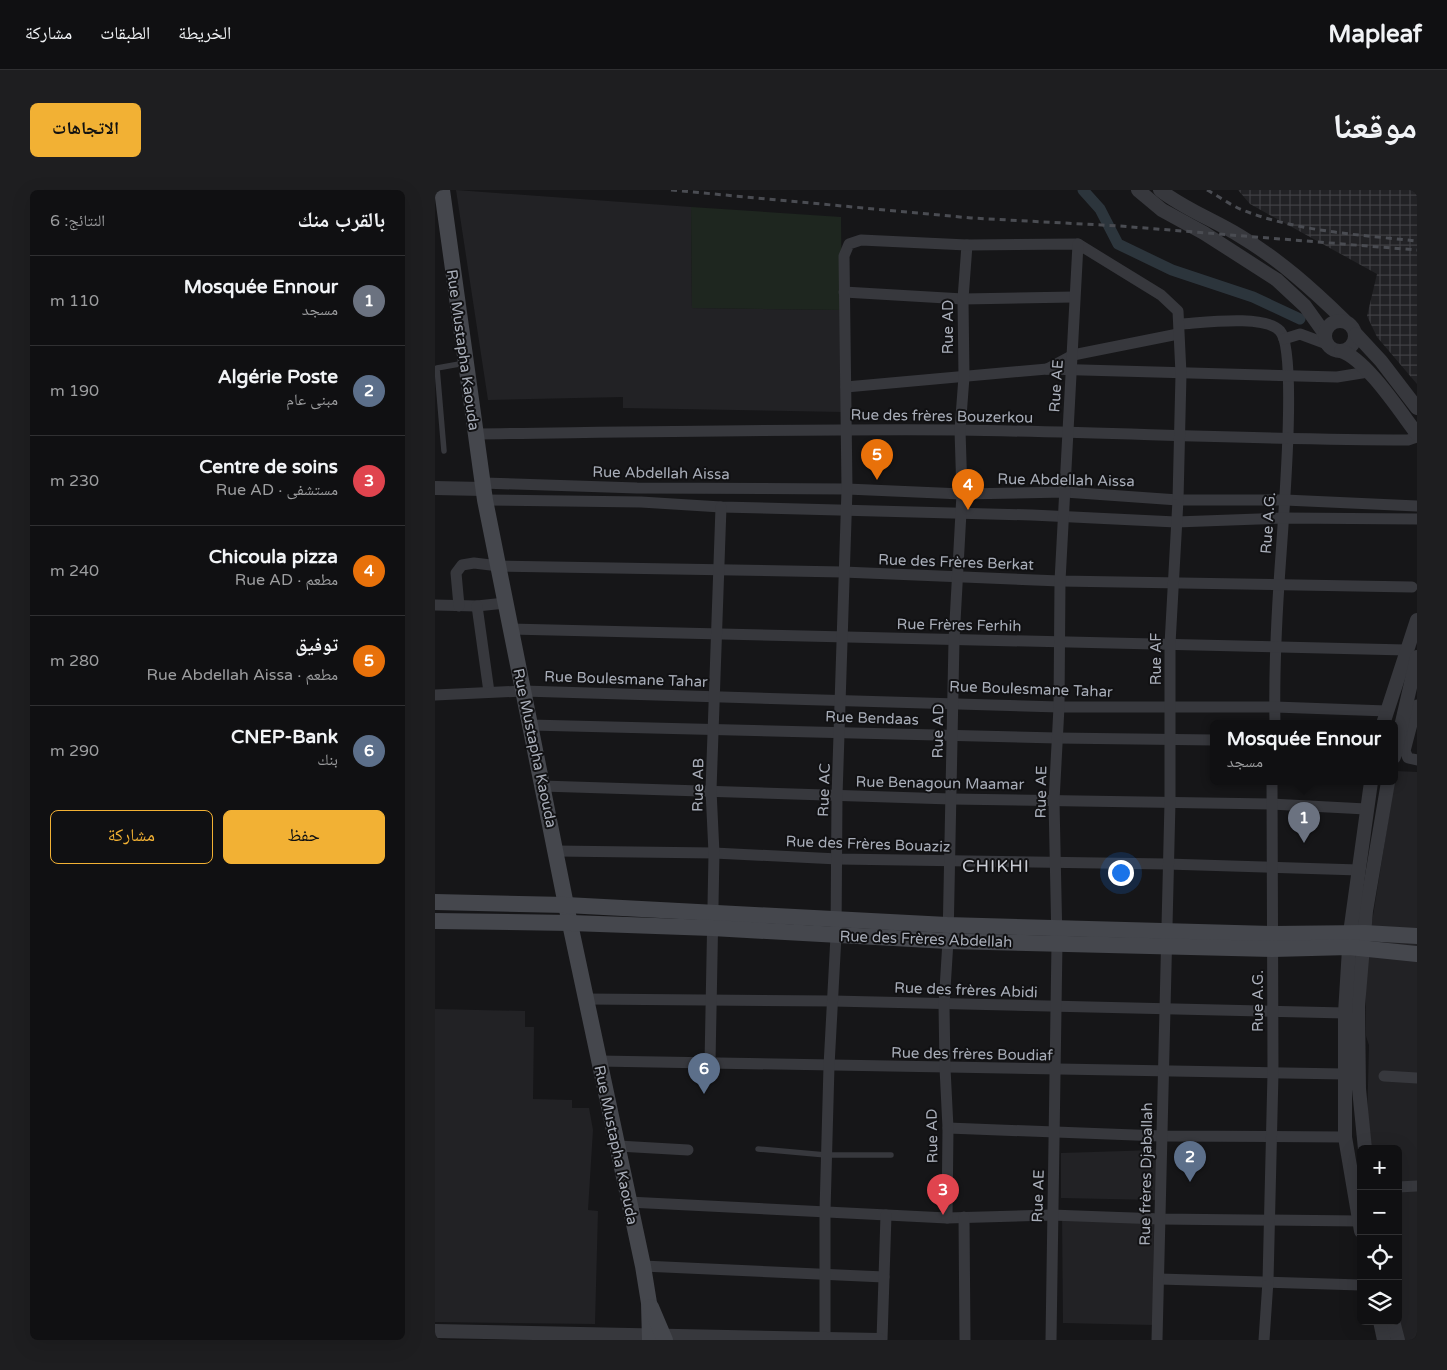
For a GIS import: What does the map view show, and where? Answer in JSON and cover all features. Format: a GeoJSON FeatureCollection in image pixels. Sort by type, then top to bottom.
{"type":"FeatureCollection","features":[{"type":"Feature","properties":{"kind":"main road","name":"Rue Mustapha Kaouda"},"geometry":{"type":"LineString","coordinates":[[440,196],[484,491],[505,603],[566,905],[657,1337]]}},
{"type":"Feature","properties":{"kind":"main road","name":"Rue des Frères Abdellah"},"geometry":{"type":"LineString","coordinates":[[435,902],[566,905],[712,920],[836,936],[948,933],[1273,942],[1357,941],[1417,936]]}},
{"type":"Feature","properties":{"kind":"main road","name":"Rue des Frères Abdellah"},"geometry":{"type":"LineString","coordinates":[[435,921],[571,922],[837,919],[948,933]]}},
{"type":"Feature","properties":{"kind":"main road","name":"Rue des Frères Abdellah"},"geometry":{"type":"LineString","coordinates":[[1357,941],[1417,954]]}},
{"type":"Feature","properties":{"kind":"street"},"geometry":{"type":"LineString","coordinates":[[1138,190],[1162,210],[1204,233],[1277,280],[1305,306],[1331,348],[1347,353],[1368,372],[1414,437]]}},
{"type":"Feature","properties":{"kind":"street"},"geometry":{"type":"LineString","coordinates":[[1160,190],[1171,199],[1239,235],[1285,266],[1352,326],[1356,334],[1381,361],[1417,408]]}},
{"type":"Feature","properties":{"kind":"street","name":"Rue AC"},"geometry":{"type":"LineString","coordinates":[[825,1339],[826,1155],[837,919],[837,796],[842,700],[843,572],[847,511],[844,256],[849,244],[853,241],[967,245]]}},
{"type":"Feature","properties":{"kind":"street"},"geometry":{"type":"LineString","coordinates":[[967,245],[1078,244]]}},
{"type":"Feature","properties":{"kind":"street","name":"Rue AE"},"geometry":{"type":"LineString","coordinates":[[1051,1340],[1051,1215],[1055,1133],[1053,1071],[1056,1007],[1057,864],[1054,801],[1059,707],[1060,581],[1078,244]]}},
{"type":"Feature","properties":{"kind":"street","name":"Rue AF"},"geometry":{"type":"LineString","coordinates":[[1078,244],[1161,295],[1178,311],[1181,374],[1178,500],[1170,644],[1170,802],[1164,1008]]}},
{"type":"Feature","properties":{"kind":"street","name":"Rue AD"},"geometry":{"type":"LineString","coordinates":[[947,1218],[948,1128],[945,1068],[945,1004],[954,702],[954,640],[962,494],[960,430],[963,377],[963,299],[967,245]]}},
{"type":"Feature","properties":{"kind":"street"},"geometry":{"type":"LineString","coordinates":[[844,292],[963,299],[1074,297]]}},
{"type":"Feature","properties":{"kind":"street"},"geometry":{"type":"LineString","coordinates":[[1326,339],[1332,322],[1345,321]]}},
{"type":"Feature","properties":{"kind":"street","name":"Rue A.G."},"geometry":{"type":"LineString","coordinates":[[1179,329],[1257,322],[1276,327],[1284,338],[1288,374],[1288,440],[1275,648],[1275,720]]}},
{"type":"Feature","properties":{"kind":"street"},"geometry":{"type":"LineString","coordinates":[[1047,369],[1073,355],[1179,329]]}},
{"type":"Feature","properties":{"kind":"street"},"geometry":{"type":"LineString","coordinates":[[1284,338],[1300,334],[1326,339]]}},
{"type":"Feature","properties":{"kind":"street"},"geometry":{"type":"LineString","coordinates":[[1341,351],[1353,344],[1356,334]]}},
{"type":"Feature","properties":{"kind":"street"},"geometry":{"type":"LineString","coordinates":[[846,387],[1047,369],[1181,374],[1288,374],[1337,377],[1368,372]]}},
{"type":"Feature","properties":{"kind":"street","name":"Rue des frères Bouzerkou"},"geometry":{"type":"LineString","coordinates":[[475,434],[960,430],[1179,434],[1288,440],[1414,437]]}},
{"type":"Feature","properties":{"kind":"street"},"geometry":{"type":"LineString","coordinates":[[435,488],[721,506],[847,511],[923,511],[1176,522],[1284,518],[1417,519]]}},
{"type":"Feature","properties":{"kind":"street","name":"Rue Abdellah Aissa"},"geometry":{"type":"LineString","coordinates":[[484,491],[637,488],[847,489],[962,494],[1065,492],[1178,500],[1285,500],[1413,507]]}},
{"type":"Feature","properties":{"kind":"street","name":"Rue AB"},"geometry":{"type":"LineString","coordinates":[[710,1063],[714,853],[711,790],[715,730],[716,633],[721,506]]}},
{"type":"Feature","properties":{"kind":"street","name":"Rue des Frères Berkat"},"geometry":{"type":"LineString","coordinates":[[459,606],[456,573],[462,565],[474,563],[499,566],[843,572],[1060,581],[1411,587]]}},
{"type":"Feature","properties":{"kind":"street"},"geometry":{"type":"LineString","coordinates":[[435,605],[477,606],[505,603]]}},
{"type":"Feature","properties":{"kind":"street"},"geometry":{"type":"LineString","coordinates":[[477,606],[489,692]]}},
{"type":"Feature","properties":{"kind":"street"},"geometry":{"type":"LineString","coordinates":[[1398,734],[1417,620]]}},
{"type":"Feature","properties":{"kind":"street","name":"Rue Frères Ferhih"},"geometry":{"type":"LineString","coordinates":[[510,629],[1170,644],[1412,654]]}},
{"type":"Feature","properties":{"kind":"street"},"geometry":{"type":"LineString","coordinates":[[1385,717],[1412,654]]}},
{"type":"Feature","properties":{"kind":"street","name":"Rue Boulesmane Tahar"},"geometry":{"type":"LineString","coordinates":[[435,695],[523,691],[715,698],[954,702],[1059,707],[1275,707],[1385,717]]}},
{"type":"Feature","properties":{"kind":"street"},"geometry":{"type":"LineString","coordinates":[[1417,706],[1405,751],[1408,758],[1417,760]]}},
{"type":"Feature","properties":{"kind":"street","name":"Rue Bendaas"},"geometry":{"type":"LineString","coordinates":[[530,724],[953,736],[1210,740]]}},
{"type":"Feature","properties":{"kind":"street","name":"Rue A.G."},"geometry":{"type":"LineString","coordinates":[[1264,1340],[1268,1282],[1274,1010],[1271,804],[1273,785]]}},
{"type":"Feature","properties":{"kind":"street"},"geometry":{"type":"LineString","coordinates":[[1365,1145],[1359,1089],[1357,941],[1359,870],[1370,785]]}},
{"type":"Feature","properties":{"kind":"street"},"geometry":{"type":"LineString","coordinates":[[1357,1208],[1345,1137],[1345,1013],[1357,941],[1366,912],[1387,785]]}},
{"type":"Feature","properties":{"kind":"street","name":"Rue Benagoun Maamar"},"geometry":{"type":"LineString","coordinates":[[542,786],[951,799],[1271,804],[1366,809]]}},
{"type":"Feature","properties":{"kind":"street","name":"Rue des Frères Bouaziz"},"geometry":{"type":"LineString","coordinates":[[556,851],[714,853],[838,859],[1057,864],[1167,864],[1359,870]]}},
{"type":"Feature","properties":{"kind":"street","name":"Rue des frères Abidi"},"geometry":{"type":"LineString","coordinates":[[586,999],[833,1001],[1345,1013]]}},
{"type":"Feature","properties":{"kind":"street","name":"Rue frères Djaballah"},"geometry":{"type":"LineString","coordinates":[[1157,1340],[1164,1008]]}},
{"type":"Feature","properties":{"kind":"street","name":"Rue des frères Boudiaf"},"geometry":{"type":"LineString","coordinates":[[599,1061],[1053,1071],[1345,1074]]}},
{"type":"Feature","properties":{"kind":"street"},"geometry":{"type":"LineString","coordinates":[[1384,1076],[1417,1078]]}},
{"type":"Feature","properties":{"kind":"street"},"geometry":{"type":"LineString","coordinates":[[948,1128],[1161,1136],[1345,1137]]}},
{"type":"Feature","properties":{"kind":"street"},"geometry":{"type":"LineString","coordinates":[[618,1146],[687,1150]]}},
{"type":"Feature","properties":{"kind":"street"},"geometry":{"type":"LineString","coordinates":[[1402,1186],[1417,1186]]}},
{"type":"Feature","properties":{"kind":"street"},"geometry":{"type":"LineString","coordinates":[[628,1202],[947,1218],[1051,1215],[1269,1220],[1357,1226]]}},
{"type":"Feature","properties":{"kind":"street"},"geometry":{"type":"LineString","coordinates":[[435,1331],[657,1337],[881,1340],[886,1215]]}},
{"type":"Feature","properties":{"kind":"street"},"geometry":{"type":"LineString","coordinates":[[964,1217],[965,1340]]}},
{"type":"Feature","properties":{"kind":"street"},"geometry":{"type":"LineString","coordinates":[[643,1266],[884,1277]]}},
{"type":"Feature","properties":{"kind":"street"},"geometry":{"type":"LineString","coordinates":[[1159,1279],[1357,1285]]}},
{"type":"Feature","properties":{"kind":"street"},"geometry":{"type":"LineString","coordinates":[[1381,1325],[1384,1340]]}},
{"type":"Feature","properties":{"kind":"street"},"geometry":{"type":"LineString","coordinates":[[1394,1325],[1398,1340]]}},
{"type":"Feature","properties":{"kind":"lane"},"geometry":{"type":"LineString","coordinates":[[444,451],[437,368],[465,363]]}},
{"type":"Feature","properties":{"kind":"lane"},"geometry":{"type":"LineString","coordinates":[[758,1149],[826,1155],[891,1155]]}},
{"type":"Feature","properties":{"kind":"shaded area"},"geometry":{"type":"Polygon","coordinates":[[[456,190],[691,207],[692,308],[842,310],[842,412],[623,408],[623,397],[488,400],[456,190]]]}},
{"type":"Feature","properties":{"kind":"shaded area"},"geometry":{"type":"Polygon","coordinates":[[[1238,190],[1417,190],[1417,384],[1377,337],[1367,316],[1377,274],[1250,204],[1238,190]]]}},
{"type":"Feature","properties":{"kind":"shaded area"},"geometry":{"type":"Polygon","coordinates":[[[691,207],[841,217],[842,310],[692,308],[691,207]]]}},
{"type":"Feature","properties":{"kind":"shaded area"},"geometry":{"type":"Polygon","coordinates":[[[1398,771],[1417,772],[1417,1340],[1400,1340],[1398,1325],[1402,1325],[1402,1145],[1370,1145],[1367,1124],[1369,1045],[1366,1036],[1365,966],[1394,785],[1398,785],[1398,771]]]}},
{"type":"Feature","properties":{"kind":"shaded area"},"geometry":{"type":"Polygon","coordinates":[[[435,1009],[525,1011],[525,1027],[534,1027],[533,1099],[572,1100],[572,1108],[589,1108],[593,1130],[588,1210],[598,1211],[595,1324],[435,1322],[435,1009]]]}},
{"type":"Feature","properties":{"kind":"shaded area"},"geometry":{"type":"Polygon","coordinates":[[[1156,1150],[1156,1200],[1061,1198],[1061,1153],[1156,1150]]]}},
{"type":"Feature","properties":{"kind":"shaded area"},"geometry":{"type":"Polygon","coordinates":[[[1062,1212],[1154,1213],[1153,1325],[1063,1323],[1062,1212]]]}},
{"type":"Feature","properties":{"kind":"waterway"},"geometry":{"type":"LineString","coordinates":[[1083,190],[1100,209],[1118,244],[1172,270],[1253,297],[1300,319]]}},
{"type":"Feature","properties":{"kind":"railway"},"geometry":{"type":"LineString","coordinates":[[671,190],[971,218],[1120,226],[1417,250]]}},
{"type":"Feature","properties":{"kind":"railway"},"geometry":{"type":"LineString","coordinates":[[1207,190],[1240,209],[1282,222],[1327,231],[1417,241]]}},
{"type":"Feature","properties":{"kind":"place","name":"توفيق"},"geometry":{"type":"Point","coordinates":[877,480]}},
{"type":"Feature","properties":{"kind":"place","name":"Chicoula pizza"},"geometry":{"type":"Point","coordinates":[968,510]}},
{"type":"Feature","properties":{"kind":"place","name":"Mosquée Ennour"},"geometry":{"type":"Point","coordinates":[1304,843]}},
{"type":"Feature","properties":{"kind":"place","name":"CNEP-Bank"},"geometry":{"type":"Point","coordinates":[704,1094]}},
{"type":"Feature","properties":{"kind":"place","name":"Algérie Poste"},"geometry":{"type":"Point","coordinates":[1190,1182]}},
{"type":"Feature","properties":{"kind":"place","name":"Centre de soins"},"geometry":{"type":"Point","coordinates":[943,1215]}},
{"type":"Feature","properties":{"kind":"district","name":"CHIKHI"},"geometry":{"type":"Point","coordinates":[996,866]}}]}
